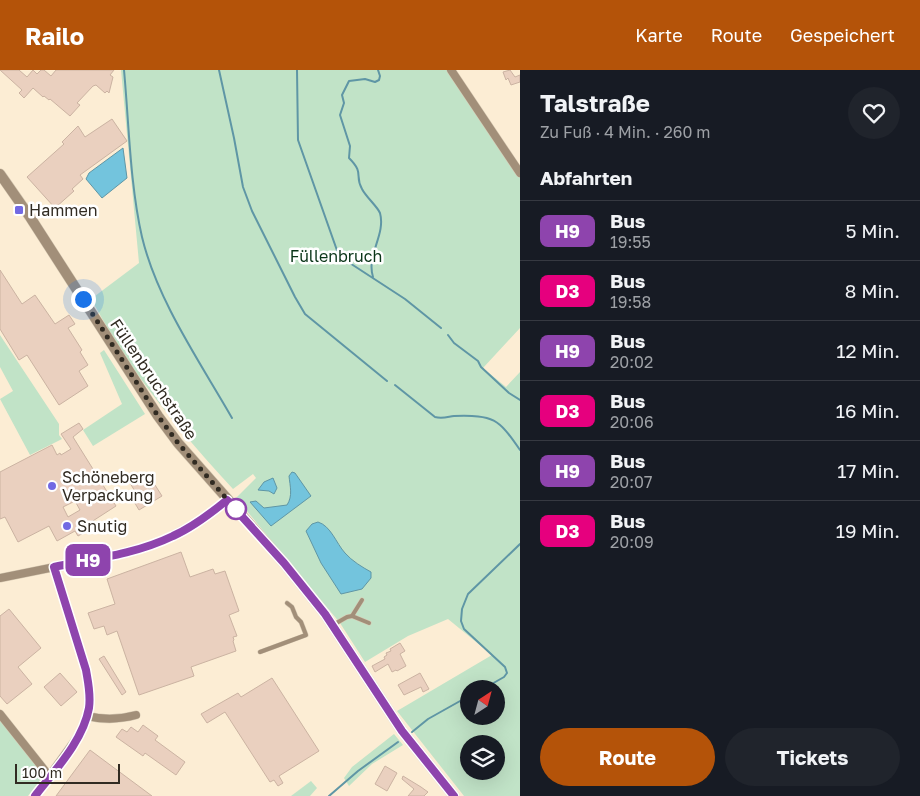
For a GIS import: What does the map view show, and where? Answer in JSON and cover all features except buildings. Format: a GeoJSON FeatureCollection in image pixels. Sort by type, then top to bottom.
{"type":"FeatureCollection","features":[{"type":"Feature","properties":{"kind":"street"},"geometry":{"type":"LineString","coordinates":[[451,70],[520,173]]}},
{"type":"Feature","properties":{"kind":"street","name":"Füllenbruchstraße"},"geometry":{"type":"LineString","coordinates":[[2,181],[30,217],[158,416],[178,443],[284,563],[333,625],[402,731],[454,796]]}},
{"type":"Feature","properties":{"kind":"street"},"geometry":{"type":"LineString","coordinates":[[0,578],[119,554],[158,543],[202,520],[227,500]]}},
{"type":"Feature","properties":{"kind":"street"},"geometry":{"type":"LineString","coordinates":[[35,796],[79,735],[87,716],[90,698],[89,685],[54,567]]}},
{"type":"Feature","properties":{"kind":"street"},"geometry":{"type":"LineString","coordinates":[[0,714],[50,777]]}},
{"type":"Feature","properties":{"kind":"street"},"geometry":{"type":"LineString","coordinates":[[87,716],[104,720],[136,715]]}},
{"type":"Feature","properties":{"kind":"lane"},"geometry":{"type":"LineString","coordinates":[[352,616],[362,600]]}},
{"type":"Feature","properties":{"kind":"lane"},"geometry":{"type":"LineString","coordinates":[[260,652],[306,635],[301,622],[296,617],[292,607],[287,603]]}},
{"type":"Feature","properties":{"kind":"lane"},"geometry":{"type":"LineString","coordinates":[[333,625],[352,616],[369,622]]}},
{"type":"Feature","properties":{"kind":"green space","name":"Füllenbruch"},"geometry":{"type":"Polygon","coordinates":[[[121,70],[449,70],[520,177],[520,328],[483,368],[506,387],[520,372],[520,796],[464,796],[397,711],[492,655],[448,619],[408,636],[365,662],[340,623],[236,498],[256,478],[253,474],[233,489],[146,387],[117,345],[91,299],[139,263],[121,70]]]}},
{"type":"Feature","properties":{"kind":"green space"},"geometry":{"type":"Polygon","coordinates":[[[0,335],[59,424],[59,435],[62,439],[30,455],[0,399],[13,391],[0,367],[0,335]]]}},
{"type":"Feature","properties":{"kind":"green space"},"geometry":{"type":"Polygon","coordinates":[[[104,350],[145,414],[93,446],[83,430],[122,404],[100,353],[104,350]]]}},
{"type":"Feature","properties":{"kind":"green space"},"geometry":{"type":"Polygon","coordinates":[[[0,719],[44,775],[28,796],[0,796],[0,719]]]}},
{"type":"Feature","properties":{"kind":"green space"},"geometry":{"type":"Polygon","coordinates":[[[394,734],[403,745],[372,764],[349,786],[344,778],[352,767],[394,734]]]}},
{"type":"Feature","properties":{"kind":"green space"},"geometry":{"type":"Polygon","coordinates":[[[311,781],[317,788],[310,796],[291,796],[311,781]]]}},
{"type":"Feature","properties":{"kind":"water"},"geometry":{"type":"Polygon","coordinates":[[[123,148],[127,178],[102,198],[86,179],[89,173],[123,148]]]}},
{"type":"Feature","properties":{"kind":"water"},"geometry":{"type":"Polygon","coordinates":[[[292,472],[295,473],[311,496],[271,526],[250,502],[256,501],[264,508],[287,505],[291,495],[289,476],[292,472]]]}},
{"type":"Feature","properties":{"kind":"water"},"geometry":{"type":"Polygon","coordinates":[[[273,478],[277,488],[274,494],[269,491],[258,490],[264,482],[273,478]]]}},
{"type":"Feature","properties":{"kind":"water"},"geometry":{"type":"Polygon","coordinates":[[[318,522],[330,531],[348,556],[371,572],[371,578],[362,589],[341,594],[321,563],[306,531],[312,524],[318,522]]]}},
{"type":"Feature","properties":{"kind":"waterway"},"geometry":{"type":"LineString","coordinates":[[124,70],[135,197],[142,237],[149,261],[158,284],[181,330],[232,418]]}},
{"type":"Feature","properties":{"kind":"waterway"},"geometry":{"type":"LineString","coordinates":[[219,70],[243,187],[252,211],[295,297],[305,314],[387,381]]}},
{"type":"Feature","properties":{"kind":"waterway"},"geometry":{"type":"LineString","coordinates":[[297,70],[298,140],[339,256],[405,299],[441,328]]}},
{"type":"Feature","properties":{"kind":"waterway"},"geometry":{"type":"LineString","coordinates":[[373,277],[372,261],[380,229],[380,213],[362,189],[357,168],[349,158],[350,146],[340,115],[344,103],[342,95],[349,81],[365,79],[375,82],[379,80],[378,70]]}},
{"type":"Feature","properties":{"kind":"waterway"},"geometry":{"type":"LineString","coordinates":[[448,335],[454,343],[478,361],[481,367],[509,393],[520,400]]}},
{"type":"Feature","properties":{"kind":"waterway"},"geometry":{"type":"LineString","coordinates":[[395,385],[435,417],[478,416],[494,421],[506,431],[520,450]]}},
{"type":"Feature","properties":{"kind":"waterway"},"geometry":{"type":"LineString","coordinates":[[499,680],[507,673],[505,667],[464,629],[461,621],[462,609],[468,594],[520,544]]}},
{"type":"Feature","properties":{"kind":"waterway"},"geometry":{"type":"LineString","coordinates":[[412,732],[428,719],[460,701]]}},
{"type":"Feature","properties":{"kind":"waterway"},"geometry":{"type":"LineString","coordinates":[[329,796],[358,771],[398,742]]}},
{"type":"Feature","properties":{"kind":"bus line","name":"H9"},"geometry":{"type":"LineString","coordinates":[[35,796],[79,735],[87,716],[90,698],[86,670],[54,567],[119,554],[158,543],[175,536],[202,520],[227,500],[284,563],[325,614],[387,710],[454,796]]}},
{"type":"Feature","properties":{"kind":"place","name":"Hammen"},"geometry":{"type":"Point","coordinates":[19,210]}},
{"type":"Feature","properties":{"kind":"place","name":"Schöneberg Verpackung"},"geometry":{"type":"Point","coordinates":[52,486]}},
{"type":"Feature","properties":{"kind":"place","name":"Snutig"},"geometry":{"type":"Point","coordinates":[67,526]}},
{"type":"Feature","properties":{"kind":"route"},"geometry":{"type":"LineString","coordinates":[[83,299],[158,416],[178,443],[239,513],[236,509]]}}]}
